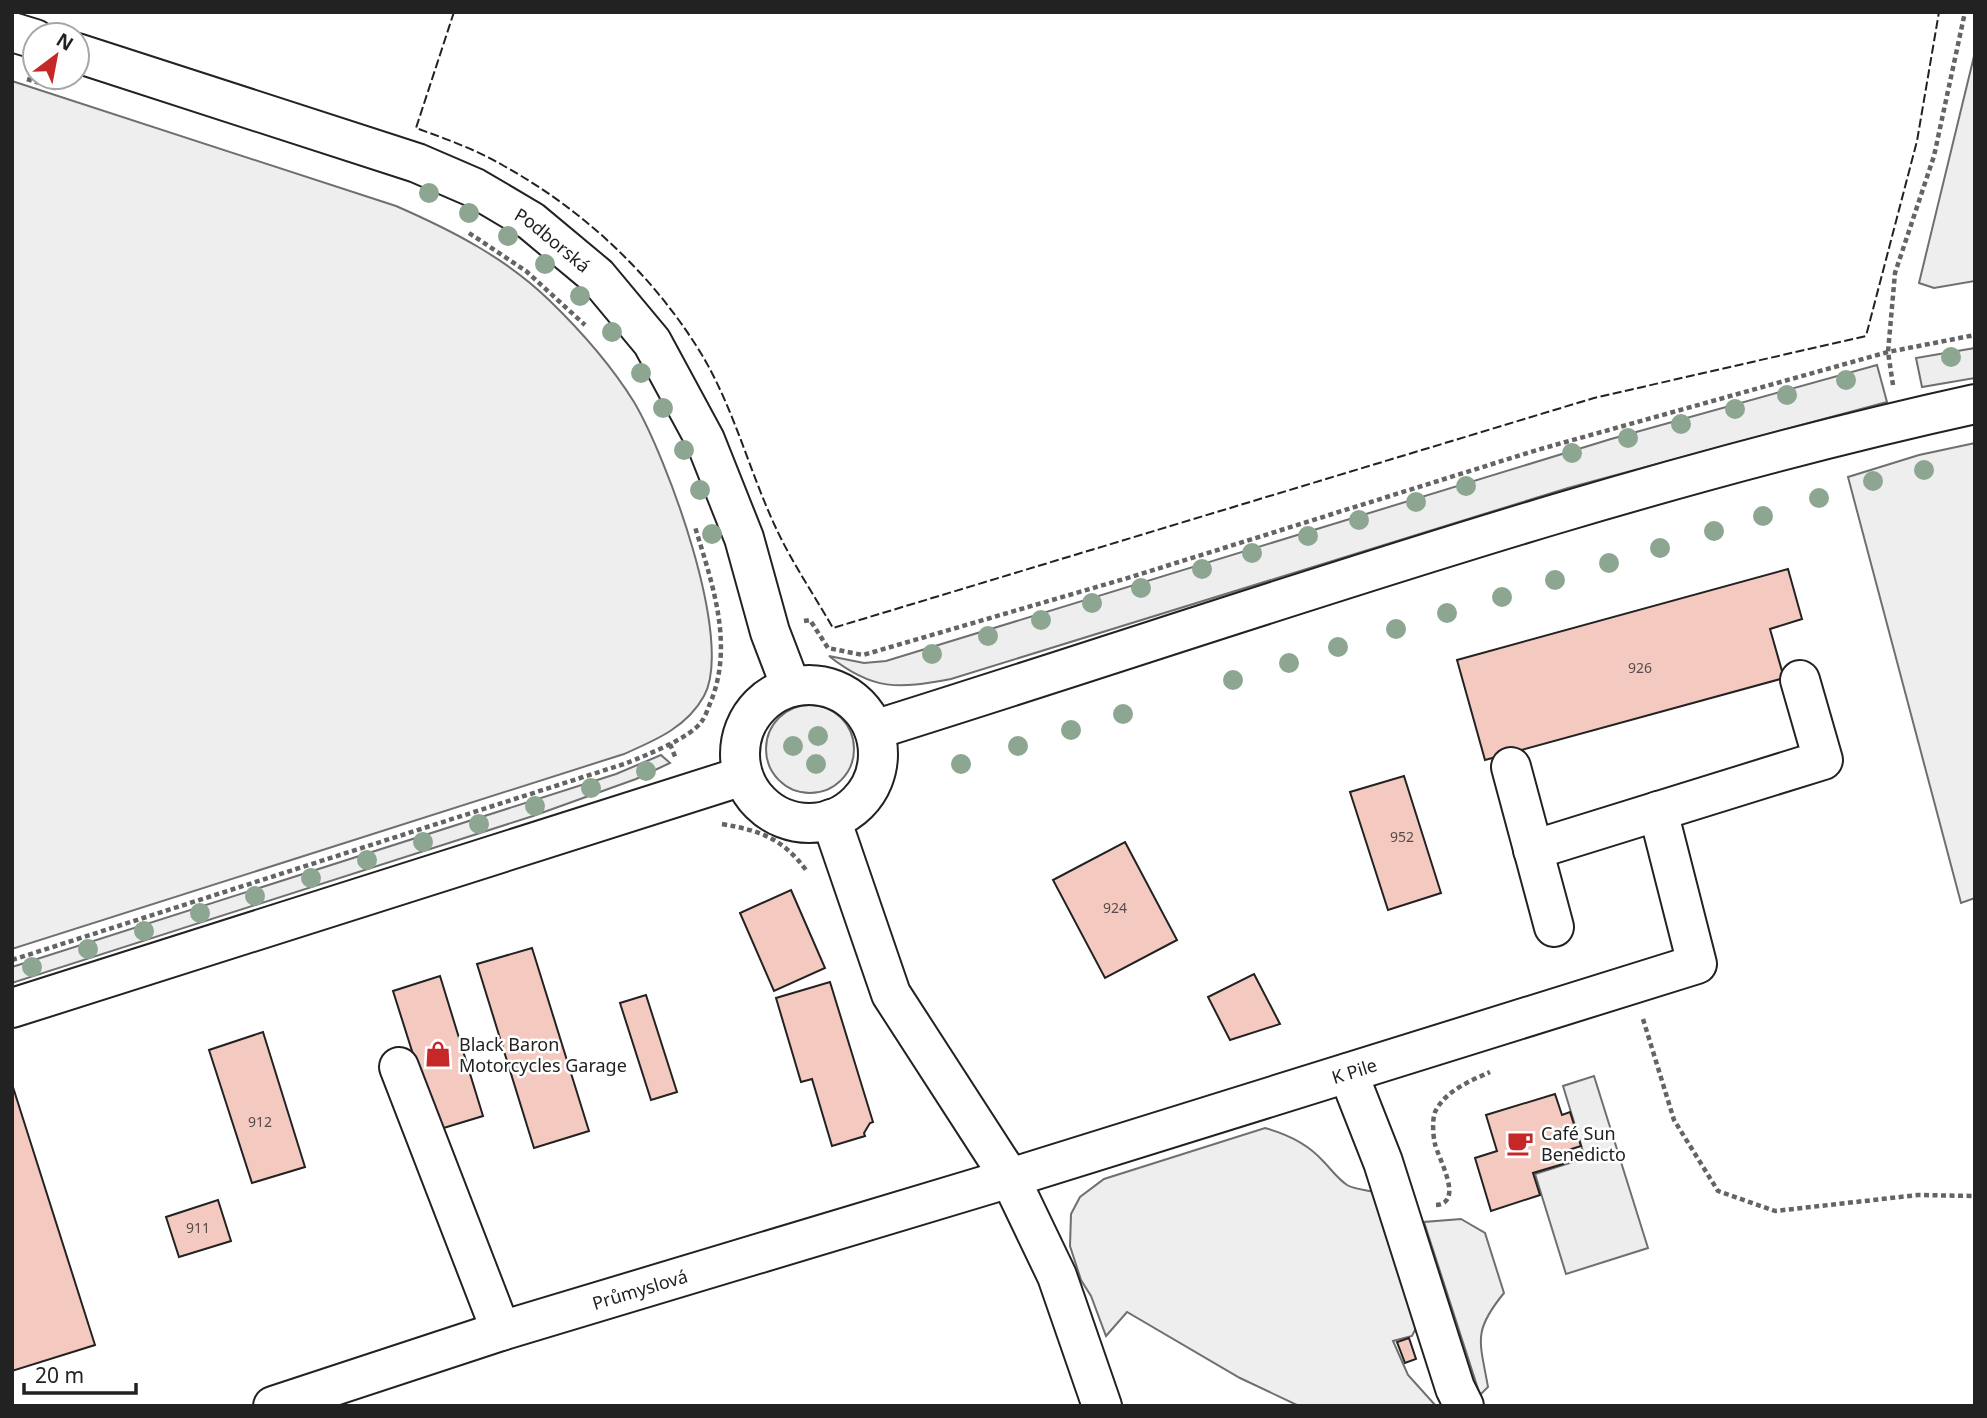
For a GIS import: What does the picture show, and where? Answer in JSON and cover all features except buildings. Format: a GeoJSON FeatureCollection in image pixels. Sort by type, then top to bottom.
{"type":"FeatureCollection","features":[{"type":"Feature","properties":{"kind":"main road","name":"Podborská"},"geometry":{"type":"LineString","coordinates":[[91,58],[417,163],[475,188],[531,221],[597,276],[652,342],[705,440],[744,538],[770,632],[791,687]]}},
{"type":"Feature","properties":{"kind":"main road"},"geometry":{"type":"LineString","coordinates":[[874,730],[1403,561],[1760,456],[1975,404]]}},
{"type":"Feature","properties":{"kind":"main road"},"geometry":{"type":"LineString","coordinates":[[1533,850],[1823,760],[1800,680]]}},
{"type":"Feature","properties":{"kind":"main road"},"geometry":{"type":"LineString","coordinates":[[820,686],[841,693],[863,711],[874,730],[878,759],[869,787],[851,809],[831,819],[810,822],[782,817],[758,801],[743,776],[740,754],[746,725],[764,701],[791,687],[820,686]]}},
{"type":"Feature","properties":{"kind":"main road"},"geometry":{"type":"LineString","coordinates":[[1511,767],[1554,927]]}},
{"type":"Feature","properties":{"kind":"main road"},"geometry":{"type":"LineString","coordinates":[[12,1008],[743,776]]}},
{"type":"Feature","properties":{"kind":"main road","name":"K Pile"},"geometry":{"type":"LineString","coordinates":[[1010,1178],[1697,964],[1658,811]]}},
{"type":"Feature","properties":{"kind":"main road"},"geometry":{"type":"LineString","coordinates":[[831,819],[891,994],[1010,1178],[1057,1276],[1102,1406]]}},
{"type":"Feature","properties":{"kind":"main road"},"geometry":{"type":"LineString","coordinates":[[399,1067],[500,1331]]}},
{"type":"Feature","properties":{"kind":"main road"},"geometry":{"type":"LineString","coordinates":[[1348,1073],[1383,1162],[1455,1388],[1464,1406]]}},
{"type":"Feature","properties":{"kind":"main road","name":"Průmyslová"},"geometry":{"type":"LineString","coordinates":[[273,1406],[500,1331],[1010,1178]]}},
{"type":"Feature","properties":{"kind":"path"},"geometry":{"type":"LineString","coordinates":[[1898,421],[1888,352],[1895,274],[1934,156],[1965,12]]}},
{"type":"Feature","properties":{"kind":"path"},"geometry":{"type":"LineString","coordinates":[[465,230],[526,271],[588,328]]}},
{"type":"Feature","properties":{"kind":"path"},"geometry":{"type":"LineString","coordinates":[[770,632],[810,620],[828,648],[863,655],[1131,577],[1537,450],[1888,352],[1975,335]]}},
{"type":"Feature","properties":{"kind":"path"},"geometry":{"type":"LineString","coordinates":[[12,960],[627,763],[670,744],[702,723],[718,687],[723,645],[712,582],[693,519]]}},
{"type":"Feature","properties":{"kind":"path"},"geometry":{"type":"LineString","coordinates":[[670,744],[701,823],[754,830],[778,841],[800,862],[815,882],[848,868]]}},
{"type":"Feature","properties":{"kind":"path"},"geometry":{"type":"LineString","coordinates":[[1632,985],[1674,1120],[1718,1191],[1774,1211],[1918,1195],[1975,1196]]}},
{"type":"Feature","properties":{"kind":"path"},"geometry":{"type":"LineString","coordinates":[[1435,1205],[1447,1200],[1449,1191],[1447,1174],[1435,1144],[1434,1115],[1442,1101],[1464,1083],[1499,1068]]}},
{"type":"Feature","properties":{"kind":"shaded area"},"geometry":{"type":"Polygon","coordinates":[[[1975,52],[1975,281],[1934,288],[1919,283],[1975,52]]]}},
{"type":"Feature","properties":{"kind":"shaded area"},"geometry":{"type":"Polygon","coordinates":[[[12,81],[21,84],[21,91],[43,91],[396,206],[477,246],[532,285],[594,348],[634,402],[647,428],[663,463],[693,548],[711,634],[711,670],[704,696],[689,716],[659,738],[624,754],[12,949],[12,81]]]}},
{"type":"Feature","properties":{"kind":"shaded area"},"geometry":{"type":"Polygon","coordinates":[[[1975,348],[1975,378],[1922,387],[1916,358],[1975,348]]]}},
{"type":"Feature","properties":{"kind":"shaded area"},"geometry":{"type":"Polygon","coordinates":[[[1877,365],[1887,402],[1568,488],[951,679],[916,685],[887,684],[859,676],[829,656],[864,663],[886,661],[1611,439],[1877,365]]]}},
{"type":"Feature","properties":{"kind":"shaded area"},"geometry":{"type":"Polygon","coordinates":[[[1975,443],[1975,898],[1961,903],[1848,477],[1919,455],[1975,443]]]}},
{"type":"Feature","properties":{"kind":"shaded area"},"geometry":{"type":"Polygon","coordinates":[[[801,705],[819,705],[835,712],[847,724],[854,740],[854,758],[847,774],[835,786],[819,793],[801,793],[785,786],[773,774],[766,758],[766,740],[773,724],[785,712],[801,705]]]}},
{"type":"Feature","properties":{"kind":"shaded area"},"geometry":{"type":"Polygon","coordinates":[[[661,755],[670,763],[636,779],[533,816],[12,983],[12,967],[616,774],[661,755]]]}},
{"type":"Feature","properties":{"kind":"shaded area"},"geometry":{"type":"Polygon","coordinates":[[[1594,1076],[1648,1248],[1566,1274],[1535,1174],[1585,1158],[1563,1086],[1594,1076]]]}},
{"type":"Feature","properties":{"kind":"shaded area"},"geometry":{"type":"Polygon","coordinates":[[[1265,1128],[1303,1144],[1347,1185],[1374,1192],[1417,1326],[1412,1336],[1393,1341],[1408,1375],[1436,1406],[1299,1406],[1240,1378],[1127,1312],[1106,1336],[1091,1296],[1081,1280],[1070,1246],[1071,1214],[1080,1197],[1104,1179],[1265,1128]]]}},
{"type":"Feature","properties":{"kind":"shaded area"},"geometry":{"type":"Polygon","coordinates":[[[1461,1219],[1485,1233],[1504,1293],[1483,1328],[1481,1347],[1488,1387],[1480,1395],[1424,1222],[1461,1219]]]}},
{"type":"Feature","properties":{"kind":"fence"},"geometry":{"type":"LineString","coordinates":[[454,12],[416,128],[494,160],[562,203],[615,248],[662,298],[702,355],[713,376],[775,526],[833,628],[1594,398],[1866,336],[1917,141],[1939,12]]}},
{"type":"Feature","properties":{"kind":"place","name":"Black Baron Motorcycles Garage"},"geometry":{"type":"Point","coordinates":[438,1054]}},
{"type":"Feature","properties":{"kind":"place","name":"Café Sun Benedicto"},"geometry":{"type":"Point","coordinates":[1520,1143]}}]}
